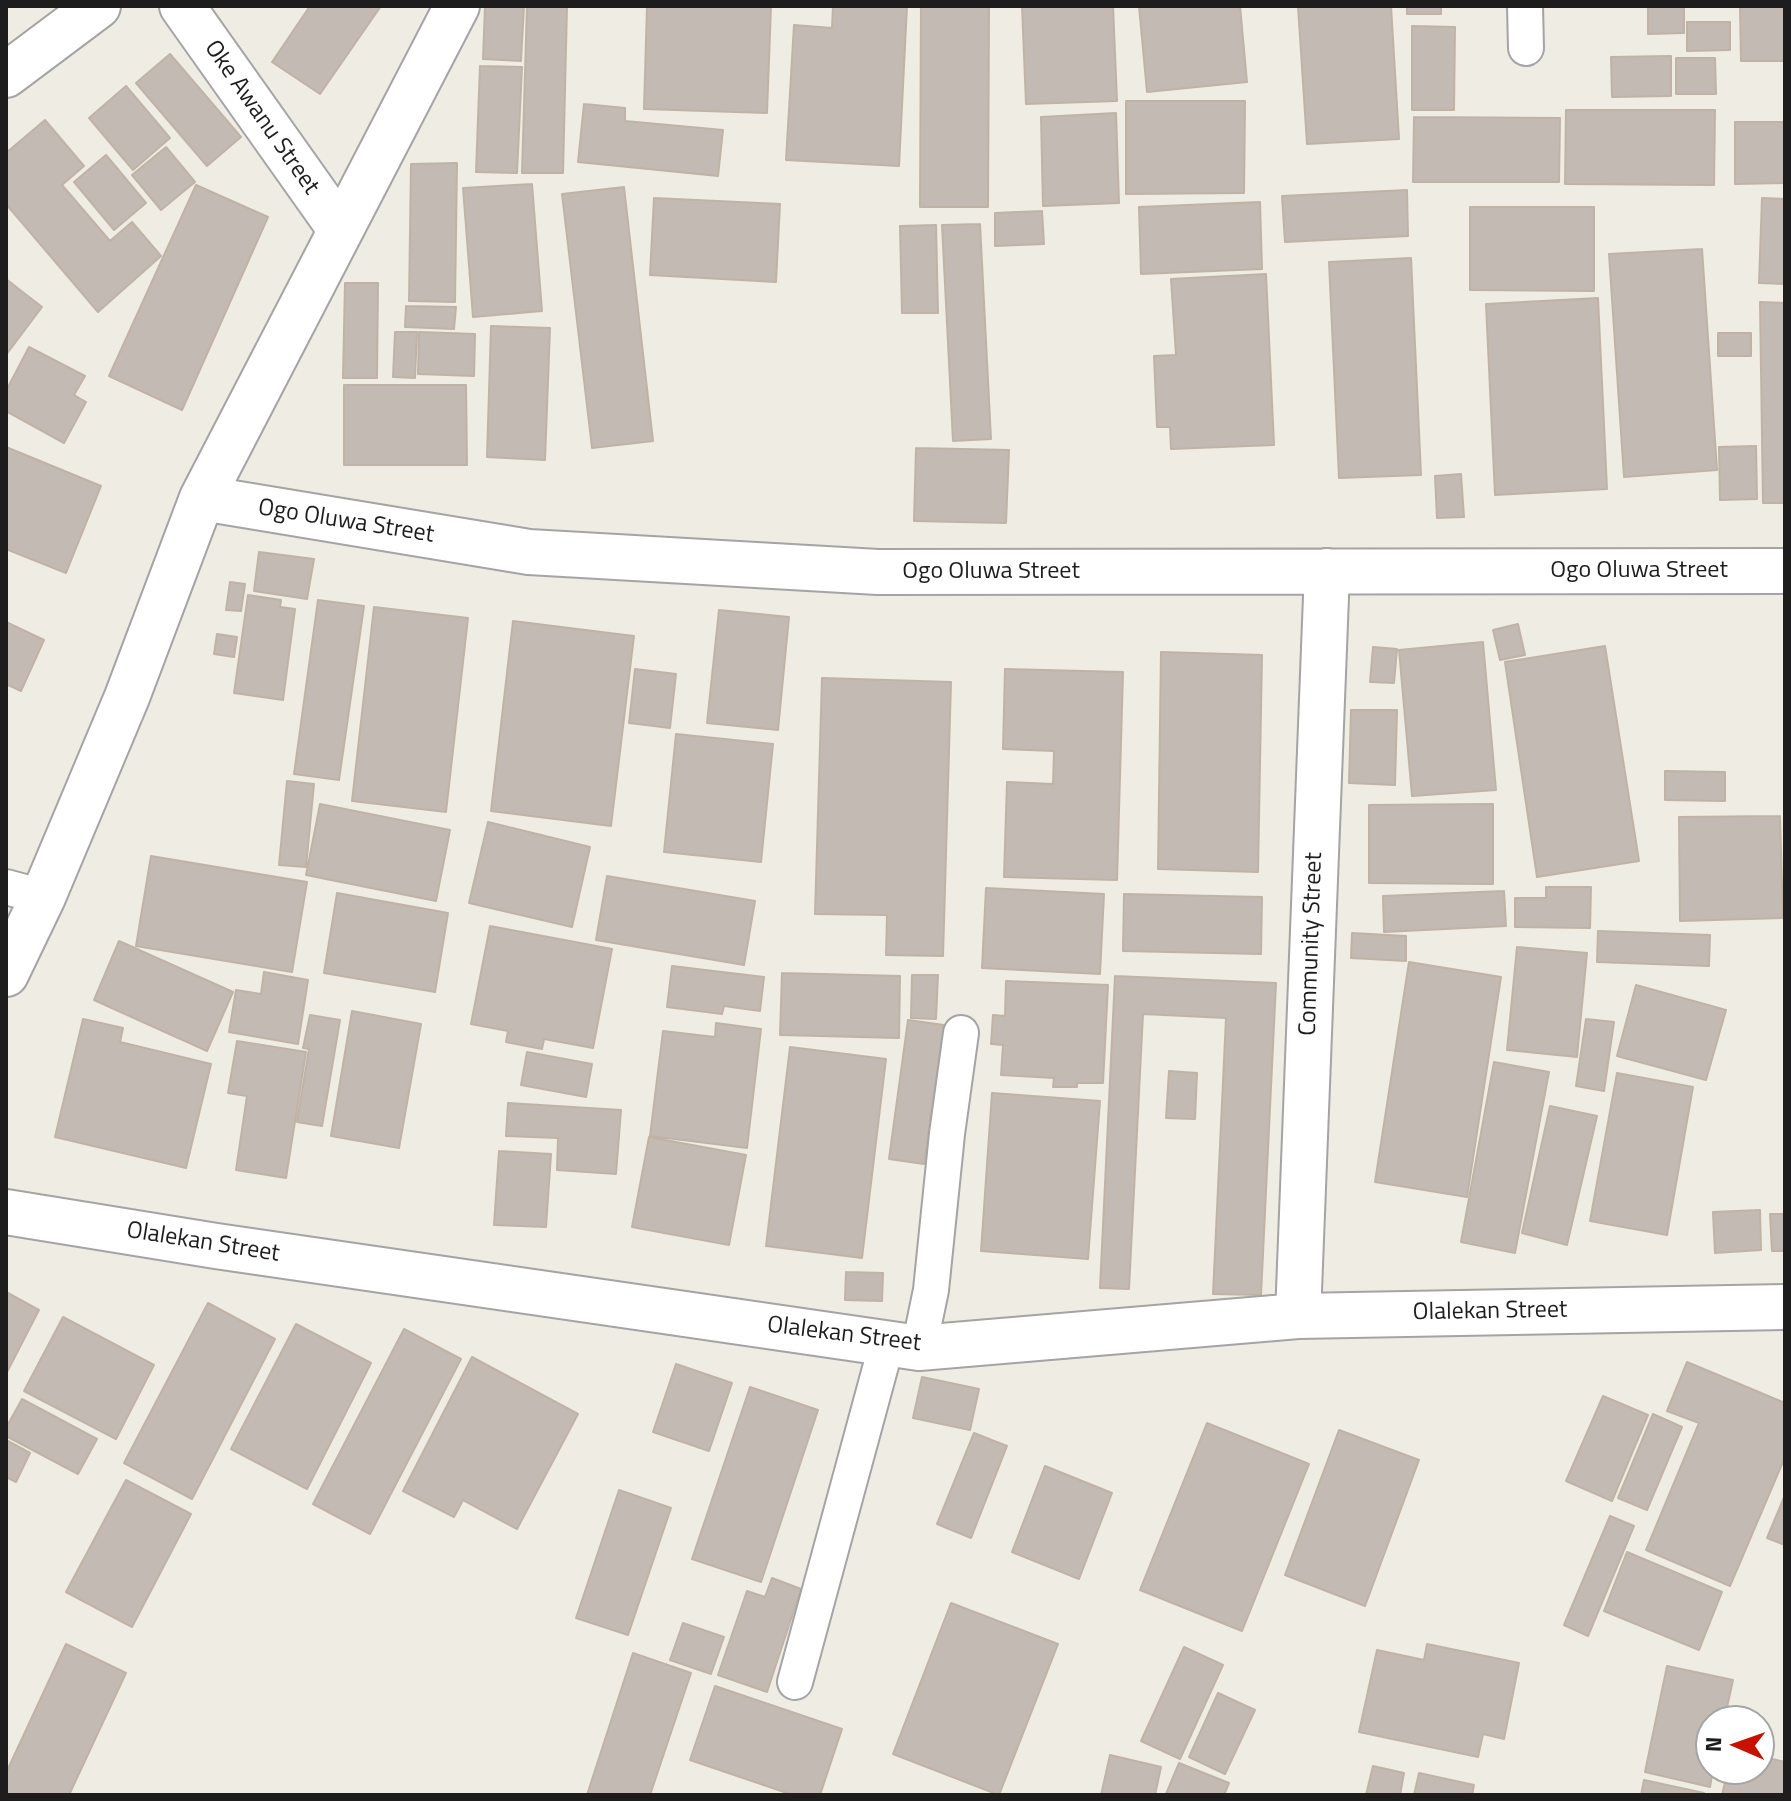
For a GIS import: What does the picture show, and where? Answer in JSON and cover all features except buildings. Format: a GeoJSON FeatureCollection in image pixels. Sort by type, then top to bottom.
{"type":"FeatureCollection","features":[{"type":"Feature","properties":{"kind":"street"},"geometry":{"type":"LineString","coordinates":[[6,75],[98,6]]}},
{"type":"Feature","properties":{"kind":"street","name":"Oke Awanu Street"},"geometry":{"type":"LineString","coordinates":[[182,6],[340,229]]}},
{"type":"Feature","properties":{"kind":"street"},"geometry":{"type":"LineString","coordinates":[[6,974],[24,892],[127,697],[202,498],[457,6]]}},
{"type":"Feature","properties":{"kind":"street","name":"Ogo Oluwa Street"},"geometry":{"type":"LineString","coordinates":[[202,498],[529,552],[878,572],[1785,571]]}},
{"type":"Feature","properties":{"kind":"street","name":"Community Street"},"geometry":{"type":"LineString","coordinates":[[1298,1316],[1327,571]]}},
{"type":"Feature","properties":{"kind":"street","name":"Olalekan Street"},"geometry":{"type":"LineString","coordinates":[[6,1212],[216,1246],[903,1345],[1298,1316],[1785,1307]]}},
{"type":"Feature","properties":{"kind":"lane"},"geometry":{"type":"LineString","coordinates":[[1525,6],[1526,48]]}},
{"type":"Feature","properties":{"kind":"lane"},"geometry":{"type":"LineString","coordinates":[[795,1682],[903,1345],[931,1290],[961,1033]]}}]}
